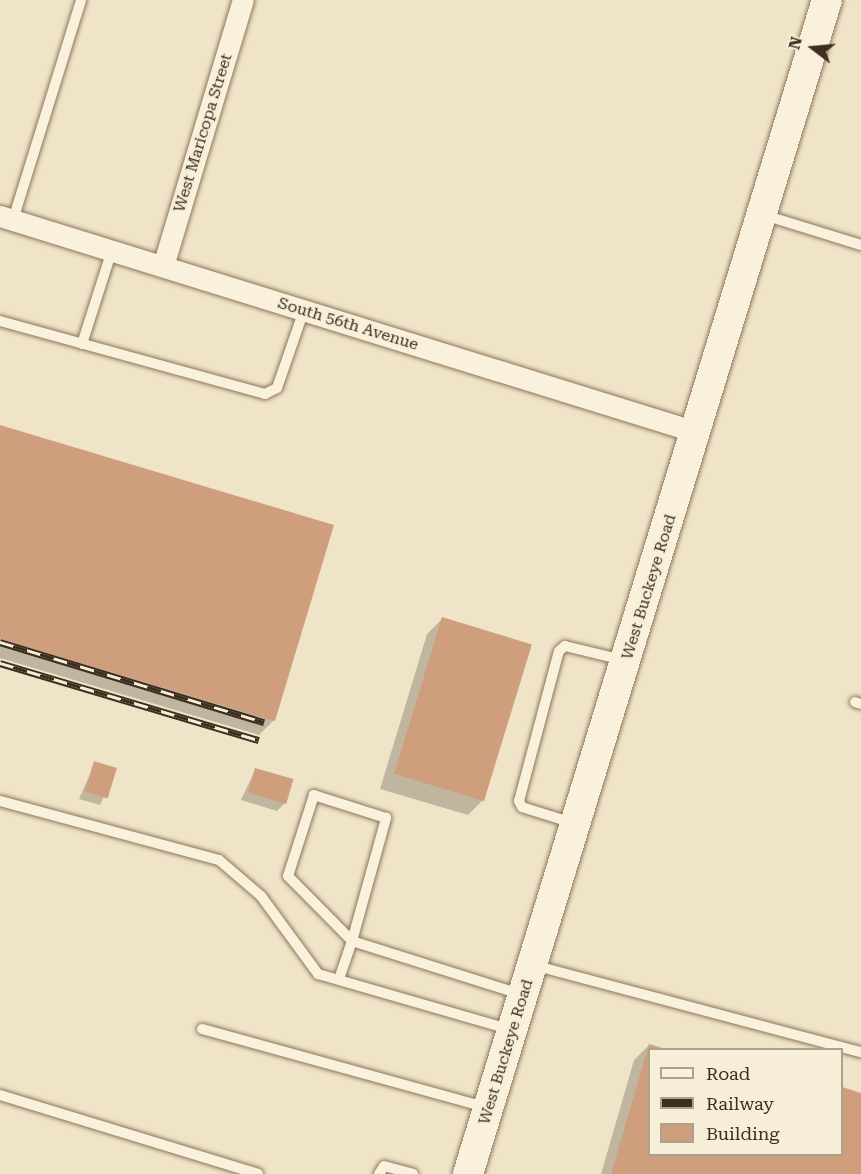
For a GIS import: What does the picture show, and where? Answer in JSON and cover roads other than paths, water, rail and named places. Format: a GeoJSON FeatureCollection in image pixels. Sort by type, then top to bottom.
{"type":"FeatureCollection","features":[{"type":"Feature","properties":{"kind":"main road","name":"West Buckeye Road"},"geometry":{"type":"LineString","coordinates":[[468,1174],[827,0]]}},
{"type":"Feature","properties":{"kind":"street","name":"West Maricopa Street"},"geometry":{"type":"LineString","coordinates":[[163,266],[238,1]]}},
{"type":"Feature","properties":{"kind":"street","name":"South 56th Avenue"},"geometry":{"type":"LineString","coordinates":[[6,218],[696,432]]}},
{"type":"Feature","properties":{"kind":"lane"},"geometry":{"type":"LineString","coordinates":[[6,218],[81,0]]}},
{"type":"Feature","properties":{"kind":"lane"},"geometry":{"type":"LineString","coordinates":[[762,214],[861,245]]}},
{"type":"Feature","properties":{"kind":"lane"},"geometry":{"type":"LineString","coordinates":[[82,344],[112,250]]}},
{"type":"Feature","properties":{"kind":"lane"},"geometry":{"type":"LineString","coordinates":[[0,321],[265,394],[277,388],[304,310]]}},
{"type":"Feature","properties":{"kind":"lane"},"geometry":{"type":"LineString","coordinates":[[576,824],[522,807],[519,801],[559,651],[565,646],[626,661]]}},
{"type":"Feature","properties":{"kind":"lane"},"geometry":{"type":"LineString","coordinates":[[339,979],[352,941],[386,818],[314,795],[288,876],[352,941],[523,995]]}},
{"type":"Feature","properties":{"kind":"lane"},"geometry":{"type":"LineString","coordinates":[[0,801],[219,860],[261,896],[318,974],[513,1030]]}},
{"type":"Feature","properties":{"kind":"lane"},"geometry":{"type":"LineString","coordinates":[[533,964],[861,1052]]}},
{"type":"Feature","properties":{"kind":"lane"},"geometry":{"type":"LineString","coordinates":[[202,1029],[488,1108]]}},
{"type":"Feature","properties":{"kind":"lane"},"geometry":{"type":"LineString","coordinates":[[0,1095],[258,1174]]}},
{"type":"Feature","properties":{"kind":"lane"},"geometry":{"type":"LineString","coordinates":[[379,1174],[384,1166],[413,1174]]}},
{"type":"Feature","properties":{"kind":"railway"},"geometry":{"type":"LineString","coordinates":[[0,642],[264,722]]}},
{"type":"Feature","properties":{"kind":"railway"},"geometry":{"type":"LineString","coordinates":[[0,663],[259,740]]}}]}
